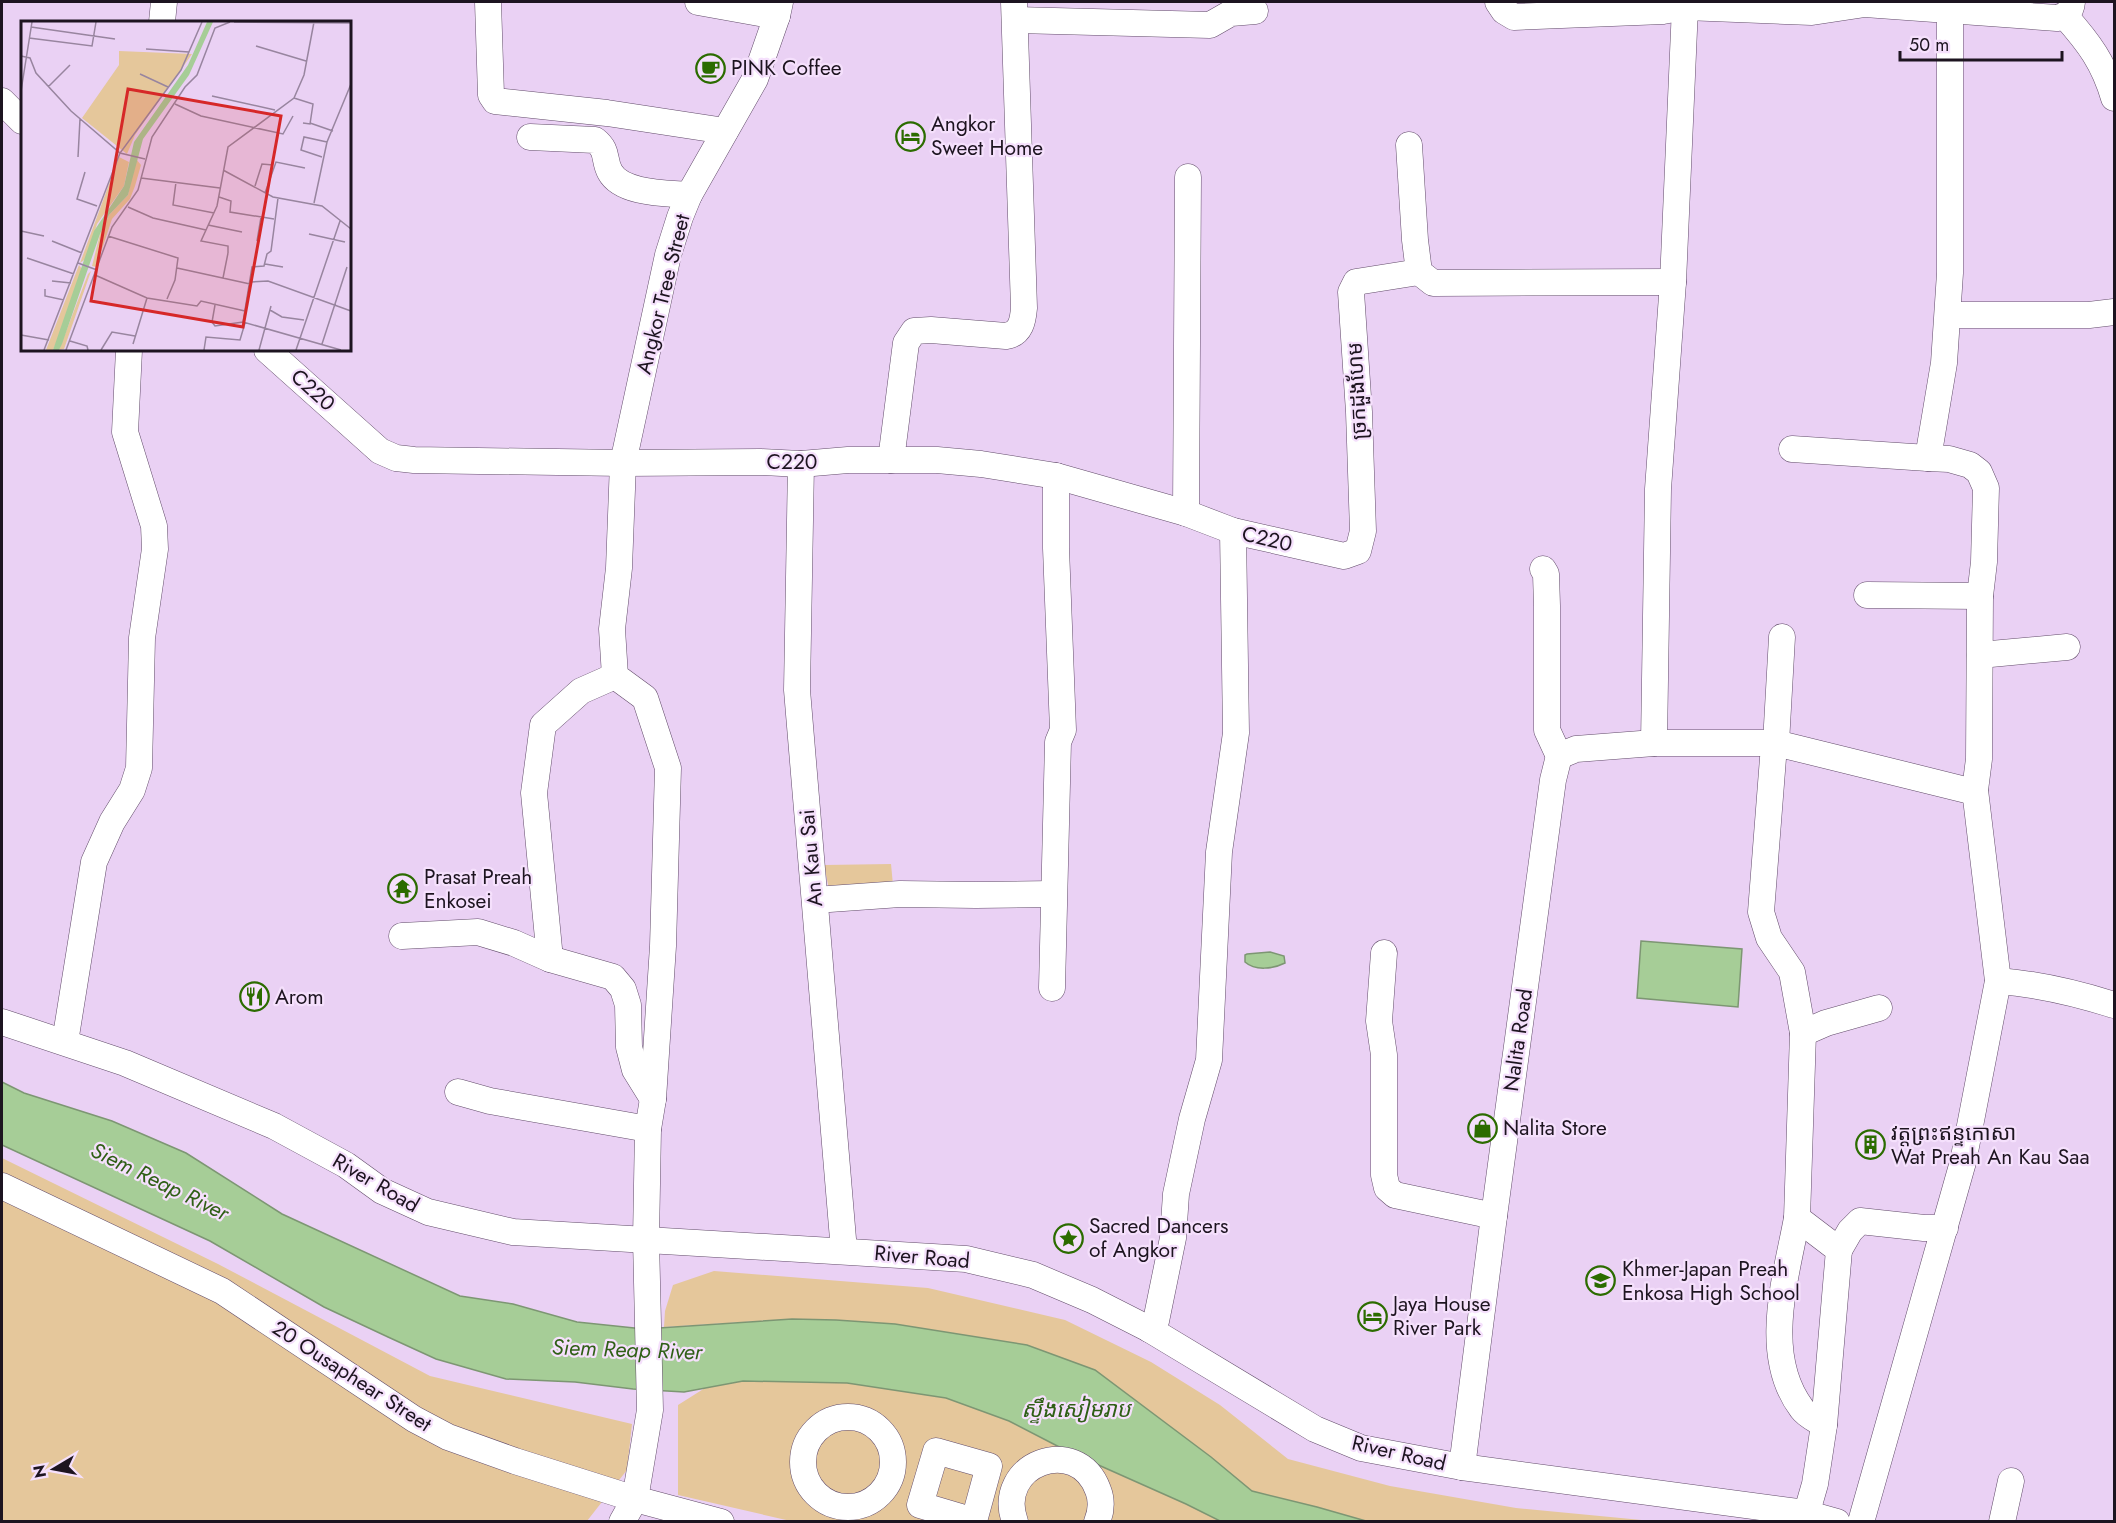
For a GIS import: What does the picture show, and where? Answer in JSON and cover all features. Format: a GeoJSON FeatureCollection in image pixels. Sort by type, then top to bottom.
{"type":"FeatureCollection","features":[{"type":"Feature","properties":{"kind":"street"},"geometry":{"type":"LineString","coordinates":[[162,21],[164,2]]}},
{"type":"Feature","properties":{"kind":"street"},"geometry":{"type":"LineString","coordinates":[[488,2],[491,95],[495,101],[607,113],[725,131]]}},
{"type":"Feature","properties":{"kind":"street"},"geometry":{"type":"LineString","coordinates":[[698,2],[779,9]]}},
{"type":"Feature","properties":{"kind":"street"},"geometry":{"type":"LineString","coordinates":[[1498,2],[1503,10],[1514,17],[1670,7],[1812,12],[1865,3],[2057,18],[2069,9],[2108,76],[2115,98]]}},
{"type":"Feature","properties":{"kind":"street"},"geometry":{"type":"LineString","coordinates":[[1654,743],[1658,489],[1673,282],[1670,7]]}},
{"type":"Feature","properties":{"kind":"street","name":"Angkor Tree Street"},"geometry":{"type":"LineString","coordinates":[[615,676],[612,629],[619,568],[623,463],[668,255],[689,195],[755,79],[779,9]]}},
{"type":"Feature","properties":{"kind":"street"},"geometry":{"type":"LineString","coordinates":[[1928,458],[1944,363],[1949,315],[1950,9]]}},
{"type":"Feature","properties":{"kind":"street"},"geometry":{"type":"LineString","coordinates":[[891,460],[906,343],[914,331],[931,330],[1006,336],[1012,335],[1022,321],[1024,308],[1015,11],[1210,25],[1231,13],[1255,12]]}},
{"type":"Feature","properties":{"kind":"street"},"geometry":{"type":"LineString","coordinates":[[2,101],[21,120]]}},
{"type":"Feature","properties":{"kind":"street"},"geometry":{"type":"LineString","coordinates":[[530,137],[596,140],[604,146],[610,172],[620,184],[643,190],[689,195]]}},
{"type":"Feature","properties":{"kind":"street"},"geometry":{"type":"LineString","coordinates":[[1409,145],[1419,272],[1433,283],[1673,282]]}},
{"type":"Feature","properties":{"kind":"street"},"geometry":{"type":"LineString","coordinates":[[1186,513],[1188,177]]}},
{"type":"Feature","properties":{"kind":"street","name":"ច្រកដួងហែម"},"geometry":{"type":"LineString","coordinates":[[1344,556],[1358,550],[1363,531],[1352,292],[1356,282],[1419,272]]}},
{"type":"Feature","properties":{"kind":"street"},"geometry":{"type":"LineString","coordinates":[[1949,315],[2090,315],[2115,312]]}},
{"type":"Feature","properties":{"kind":"street"},"geometry":{"type":"LineString","coordinates":[[65,1042],[94,862],[112,822],[132,790],[139,768],[142,638],[155,549],[154,526],[125,432],[129,351]]}},
{"type":"Feature","properties":{"kind":"street","name":"C220"},"geometry":{"type":"LineString","coordinates":[[268,351],[380,451],[396,458],[801,464],[848,460],[937,460],[981,464],[1056,476],[1186,513],[1233,531],[1344,556]]}},
{"type":"Feature","properties":{"kind":"street"},"geometry":{"type":"LineString","coordinates":[[1792,449],[1949,459],[1970,465],[1979,472],[1986,488],[1984,562],[1980,596],[1979,759],[1975,790],[1998,981],[1963,1162],[1861,1521]]}},
{"type":"Feature","properties":{"kind":"street","name":"An Kau Sai"},"geometry":{"type":"LineString","coordinates":[[801,464],[798,690],[844,1251]]}},
{"type":"Feature","properties":{"kind":"street"},"geometry":{"type":"LineString","coordinates":[[1052,988],[1058,742],[1063,730],[1056,548],[1056,476]]}},
{"type":"Feature","properties":{"kind":"street"},"geometry":{"type":"LineString","coordinates":[[1149,1329],[1156,1321],[1173,1238],[1176,1194],[1192,1119],[1209,1060],[1219,852],[1236,733],[1233,531]]}},
{"type":"Feature","properties":{"kind":"street"},"geometry":{"type":"LineString","coordinates":[[1543,569],[1546,574],[1547,606],[1547,730],[1559,756],[1576,749],[1654,743],[1776,743],[1966,790],[1975,790]]}},
{"type":"Feature","properties":{"kind":"street"},"geometry":{"type":"LineString","coordinates":[[1867,595],[1980,596]]}},
{"type":"Feature","properties":{"kind":"street"},"geometry":{"type":"LineString","coordinates":[[1782,637],[1776,743],[1761,912],[1769,938],[1792,972],[1803,1033],[1797,1218],[1779,1319],[1787,1384],[1803,1411],[1824,1425]]}},
{"type":"Feature","properties":{"kind":"street"},"geometry":{"type":"LineString","coordinates":[[1980,655],[2067,647]]}},
{"type":"Feature","properties":{"kind":"street"},"geometry":{"type":"LineString","coordinates":[[550,959],[534,793],[543,725],[581,691],[615,676],[645,698],[668,768],[661,973],[653,1099],[648,1129],[646,1239],[650,1410],[635,1499],[622,1521]]}},
{"type":"Feature","properties":{"kind":"street","name":"Nalita Road"},"geometry":{"type":"LineString","coordinates":[[1462,1467],[1553,780],[1559,756]]}},
{"type":"Feature","properties":{"kind":"street"},"geometry":{"type":"LineString","coordinates":[[815,900],[900,894],[990,896],[1053,894]]}},
{"type":"Feature","properties":{"kind":"street"},"geometry":{"type":"LineString","coordinates":[[402,936],[478,932],[514,943],[550,959],[613,977],[623,989],[628,1005],[630,1047],[635,1070],[653,1099]]}},
{"type":"Feature","properties":{"kind":"street"},"geometry":{"type":"LineString","coordinates":[[1384,953],[1379,1021],[1384,1055],[1384,1175],[1387,1188],[1395,1195],[1494,1216]]}},
{"type":"Feature","properties":{"kind":"street"},"geometry":{"type":"LineString","coordinates":[[623,989],[661,973]]}},
{"type":"Feature","properties":{"kind":"street"},"geometry":{"type":"LineString","coordinates":[[1998,981],[2063,989],[2115,1005]]}},
{"type":"Feature","properties":{"kind":"street"},"geometry":{"type":"LineString","coordinates":[[1803,1033],[1826,1023],[1879,1008]]}},
{"type":"Feature","properties":{"kind":"street","name":"River Road"},"geometry":{"type":"LineString","coordinates":[[2,1022],[125,1063],[274,1126],[346,1165],[382,1191],[428,1212],[513,1232],[966,1259],[1033,1275],[1092,1300],[1149,1329],[1315,1429],[1361,1448],[1462,1467],[1837,1521]]}},
{"type":"Feature","properties":{"kind":"street"},"geometry":{"type":"LineString","coordinates":[[458,1092],[490,1101],[648,1129]]}},
{"type":"Feature","properties":{"kind":"street","name":"20 Ousaphear Street"},"geometry":{"type":"LineString","coordinates":[[2,1186],[222,1291],[414,1419],[448,1437],[635,1499],[721,1521]]}},
{"type":"Feature","properties":{"kind":"street"},"geometry":{"type":"LineString","coordinates":[[1797,1218],[1839,1250]]}},
{"type":"Feature","properties":{"kind":"street"},"geometry":{"type":"LineString","coordinates":[[1805,1517],[1815,1484],[1824,1425],[1839,1250],[1850,1231],[1860,1221],[1945,1228]]}},
{"type":"Feature","properties":{"kind":"street"},"geometry":{"type":"LineString","coordinates":[[1015,1521],[1011,1502],[1018,1480],[1035,1464],[1058,1459],[1080,1466],[1095,1483],[1100,1494],[1101,1506],[1097,1521]]}},
{"type":"Feature","properties":{"kind":"street"},"geometry":{"type":"LineString","coordinates":[[2002,1521],[2010,1481]]}},
{"type":"Feature","properties":{"kind":"shaded area"},"geometry":{"type":"Polygon","coordinates":[[[891,864],[893,885],[829,889],[824,865],[891,864]]]}},
{"type":"Feature","properties":{"kind":"shaded area"},"geometry":{"type":"Polygon","coordinates":[[[2,1158],[218,1264],[430,1376],[632,1424],[627,1470],[587,1521],[2,1521],[2,1158]]]}},
{"type":"Feature","properties":{"kind":"shaded area"},"geometry":{"type":"Polygon","coordinates":[[[714,1271],[928,1288],[1065,1320],[1151,1362],[1220,1405],[1288,1459],[1390,1486],[1516,1508],[1652,1521],[1366,1521],[1252,1491],[1211,1457],[1095,1371],[1027,1345],[895,1324],[836,1320],[792,1319],[664,1327],[665,1311],[673,1285],[714,1271]]]}},
{"type":"Feature","properties":{"kind":"shaded area"},"geometry":{"type":"Polygon","coordinates":[[[743,1381],[847,1383],[946,1398],[1009,1421],[1067,1451],[1220,1521],[795,1522],[678,1495],[678,1405],[705,1388],[743,1381]]]}},
{"type":"Feature","properties":{"kind":"water"},"geometry":{"type":"Polygon","coordinates":[[[1641,941],[1742,949],[1738,1007],[1637,998],[1641,941]]]}},
{"type":"Feature","properties":{"kind":"water"},"geometry":{"type":"Polygon","coordinates":[[[1270,952],[1284,956],[1285,963],[1264,968],[1254,967],[1245,962],[1247,954],[1270,952]]]}},
{"type":"Feature","properties":{"kind":"water","name":"ស្ទឹងសៀមរាប"},"geometry":{"type":"Polygon","coordinates":[[[2,1082],[24,1093],[112,1121],[186,1153],[282,1214],[460,1296],[513,1304],[577,1322],[644,1329],[792,1319],[836,1320],[895,1324],[1027,1345],[1095,1370],[1211,1457],[1252,1491],[1366,1521],[1220,1521],[1067,1451],[1009,1421],[946,1398],[847,1383],[743,1381],[684,1392],[633,1389],[575,1382],[506,1379],[436,1359],[324,1307],[210,1241],[2,1145],[2,1082]]]}},
{"type":"Feature","properties":{"kind":"place","name":"PINK Coffee"},"geometry":{"type":"Point","coordinates":[710,68]}},
{"type":"Feature","properties":{"kind":"place","name":"Angkor Sweet Home"},"geometry":{"type":"Point","coordinates":[910,136]}},
{"type":"Feature","properties":{"kind":"place","name":"Prasat Preah Enkosei"},"geometry":{"type":"Point","coordinates":[403,889]}},
{"type":"Feature","properties":{"kind":"place","name":"Arom"},"geometry":{"type":"Point","coordinates":[254,997]}},
{"type":"Feature","properties":{"kind":"place","name":"Nalita Store"},"geometry":{"type":"Point","coordinates":[1482,1128]}},
{"type":"Feature","properties":{"kind":"place","name":"វត្តព្រះឥន្ទកោសា Wat Preah An Kau Saa"},"geometry":{"type":"Point","coordinates":[1870,1145]}},
{"type":"Feature","properties":{"kind":"place","name":"Sacred Dancers of Angkor"},"geometry":{"type":"Point","coordinates":[1068,1238]}},
{"type":"Feature","properties":{"kind":"place","name":"Khmer-Japan Preah Enkosa High School"},"geometry":{"type":"Point","coordinates":[1601,1281]}},
{"type":"Feature","properties":{"kind":"place","name":"Jaya House River Park"},"geometry":{"type":"Point","coordinates":[1372,1316]}},
{"type":"Feature","properties":{"kind":"water label","name":"Siem Reap River"},"geometry":{"type":"Point","coordinates":[160,1181]}},
{"type":"Feature","properties":{"kind":"water label","name":"Siem Reap River"},"geometry":{"type":"Point","coordinates":[627,1349]}}]}
